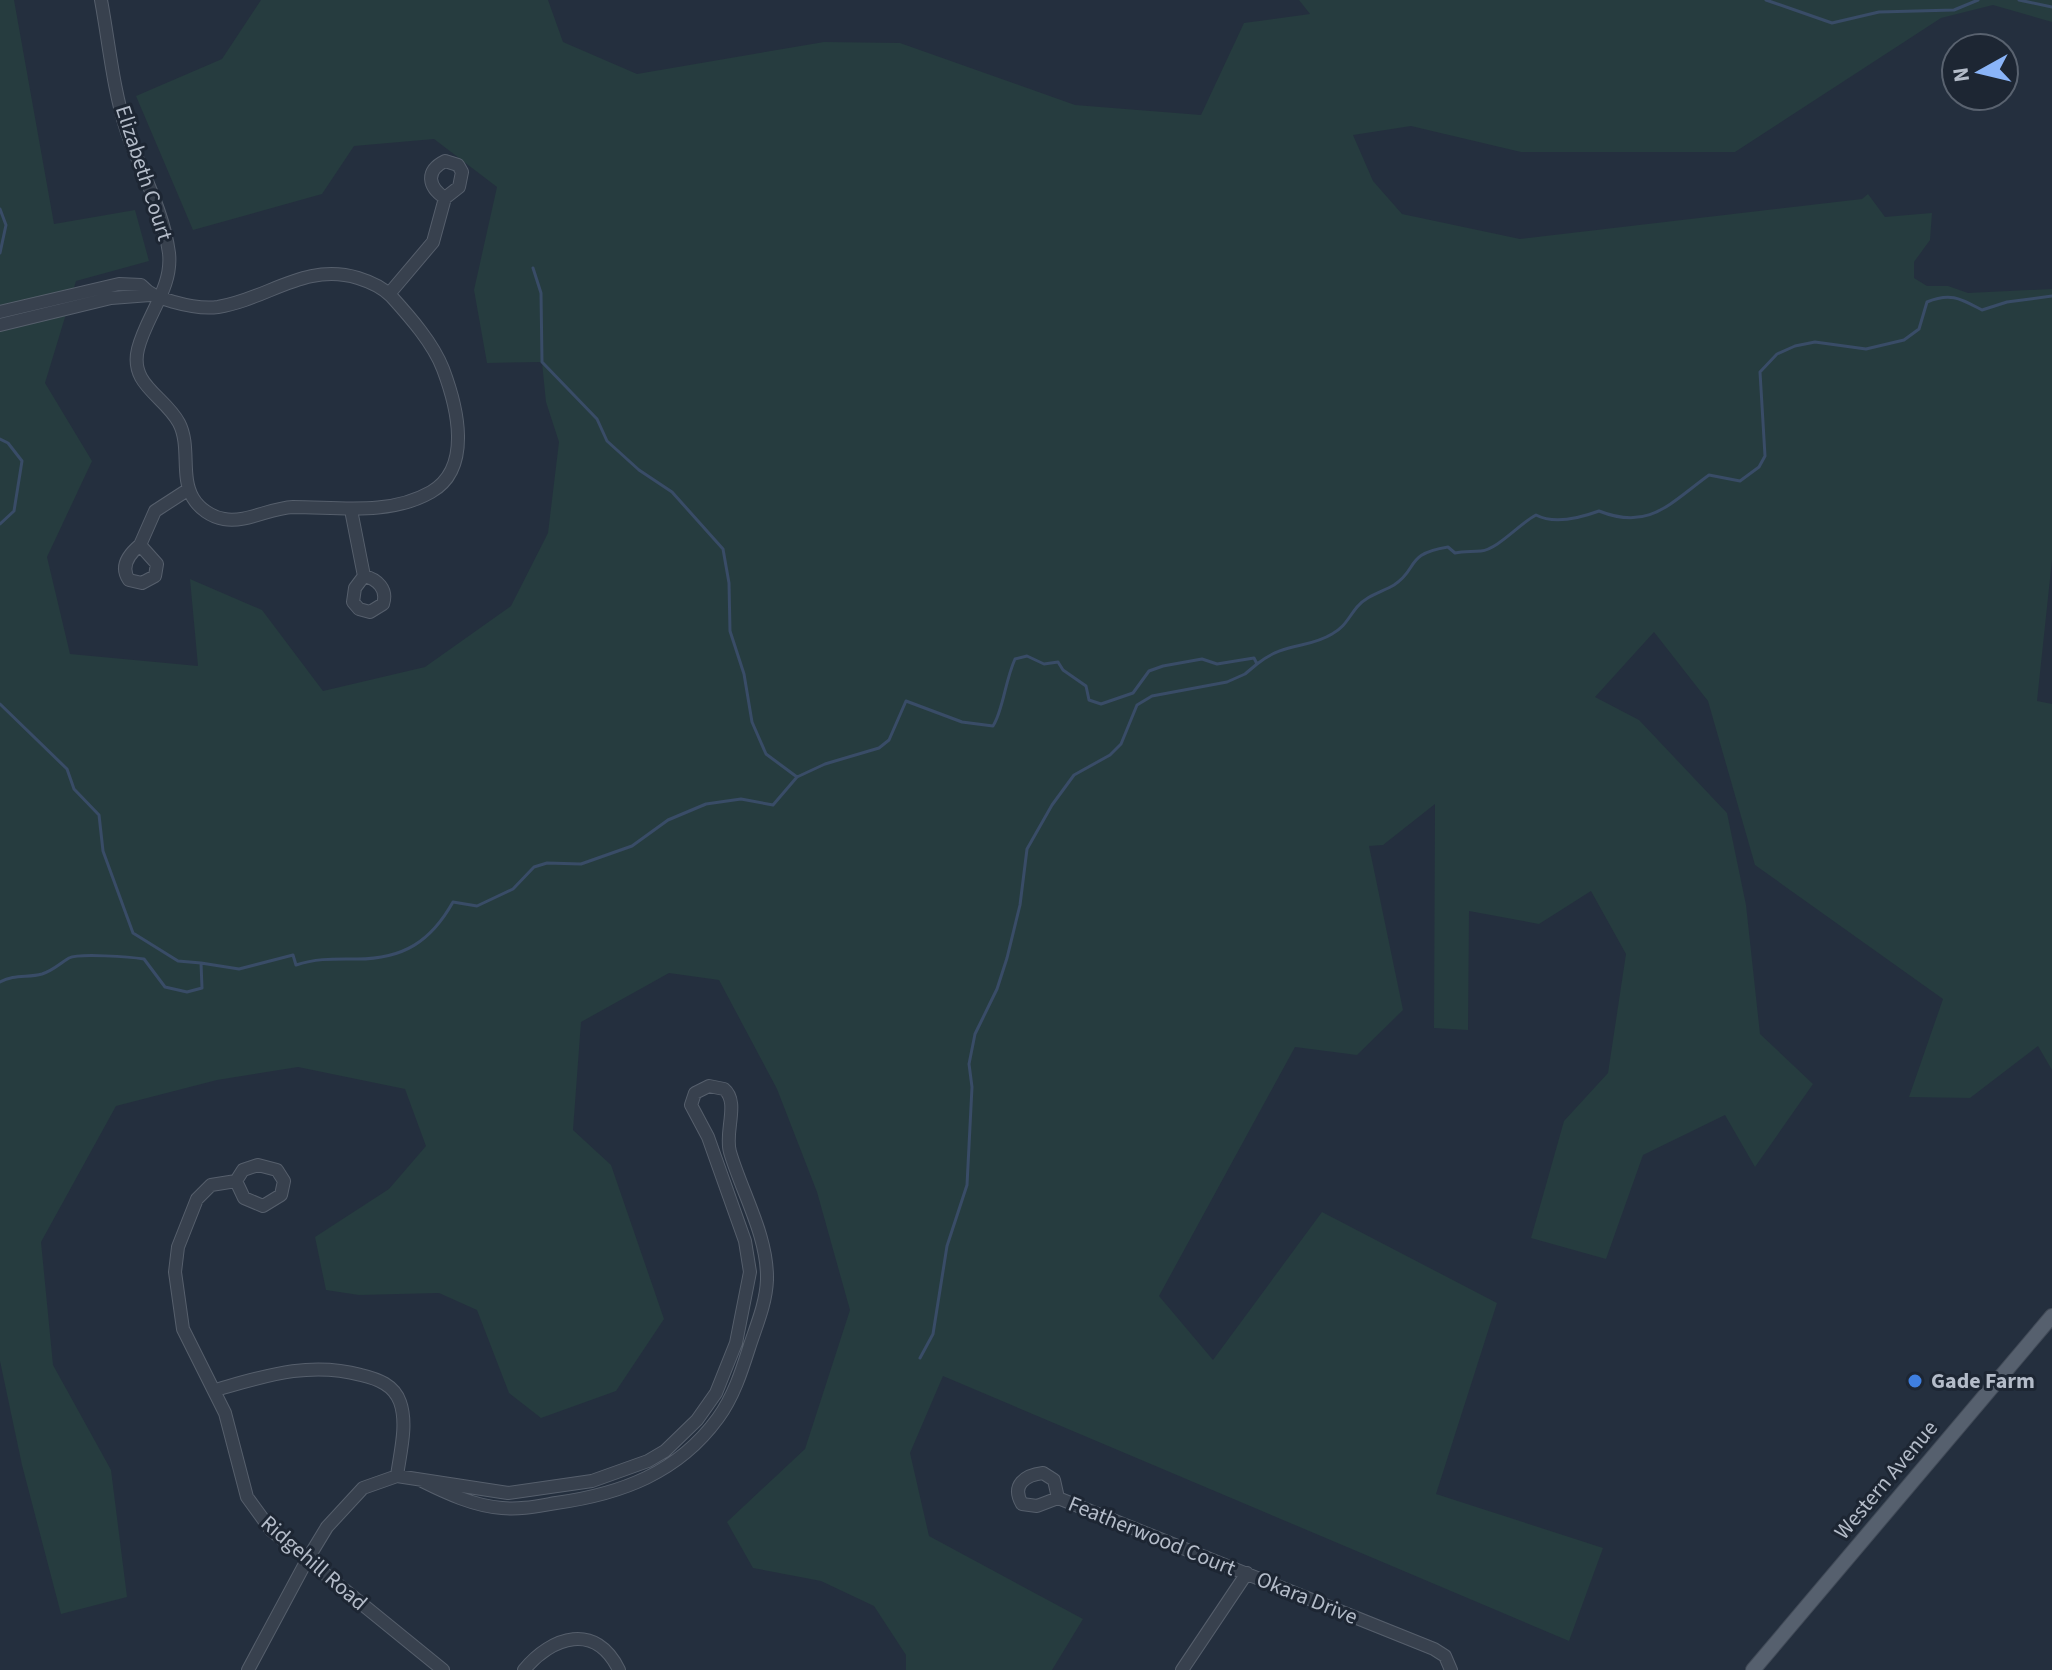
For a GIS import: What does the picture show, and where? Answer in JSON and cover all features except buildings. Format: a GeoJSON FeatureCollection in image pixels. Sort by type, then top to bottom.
{"type":"FeatureCollection","features":[{"type":"Feature","properties":{"kind":"main road","name":"Western Avenue"},"geometry":{"type":"LineString","coordinates":[[1753,1670],[2052,1316]]}},
{"type":"Feature","properties":{"kind":"street","name":"Elizabeth Court"},"geometry":{"type":"LineString","coordinates":[[101,0],[128,133],[149,183],[166,239],[168,277],[154,296],[136,364],[145,386],[171,411],[183,432],[189,489]]}},
{"type":"Feature","properties":{"kind":"street"},"geometry":{"type":"LineString","coordinates":[[389,294],[433,242],[445,198]]}},
{"type":"Feature","properties":{"kind":"street"},"geometry":{"type":"LineString","coordinates":[[0,325],[111,298],[154,296],[200,308],[215,307],[238,302],[298,277],[321,273],[356,277],[389,294],[430,344],[443,370],[457,427],[456,458],[443,483],[431,492],[392,504],[351,510],[282,508],[224,519],[198,505],[189,489],[155,511],[140,545]]}},
{"type":"Feature","properties":{"kind":"street"},"geometry":{"type":"LineString","coordinates":[[0,312],[119,284],[141,285],[154,296]]}},
{"type":"Feature","properties":{"kind":"street"},"geometry":{"type":"LineString","coordinates":[[351,510],[364,576]]}},
{"type":"Feature","properties":{"kind":"street"},"geometry":{"type":"LineString","coordinates":[[248,1670],[307,1560],[353,1496],[373,1482],[397,1476],[525,1492],[606,1478],[665,1451],[708,1406],[736,1343],[750,1287],[749,1258],[708,1137],[692,1111],[691,1099],[703,1088],[716,1086],[732,1098],[727,1139],[756,1225],[767,1280],[763,1306],[749,1349],[718,1418],[672,1464],[641,1483],[620,1491],[526,1508],[488,1506],[452,1495],[422,1481]]}},
{"type":"Feature","properties":{"kind":"street","name":"Ridgehill Road"},"geometry":{"type":"LineString","coordinates":[[236,1181],[211,1185],[197,1199],[178,1247],[175,1272],[183,1329],[225,1413],[252,1507],[263,1522],[307,1560],[443,1670]]}},
{"type":"Feature","properties":{"kind":"street"},"geometry":{"type":"LineString","coordinates":[[741,1232],[756,1225]]}},
{"type":"Feature","properties":{"kind":"street"},"geometry":{"type":"LineString","coordinates":[[736,1343],[749,1349]]}},
{"type":"Feature","properties":{"kind":"street"},"geometry":{"type":"LineString","coordinates":[[215,1390],[278,1372],[312,1368],[350,1372],[385,1384],[396,1393],[402,1405],[403,1428],[397,1476]]}},
{"type":"Feature","properties":{"kind":"street"},"geometry":{"type":"LineString","coordinates":[[665,1451],[672,1464]]}},
{"type":"Feature","properties":{"kind":"street"},"geometry":{"type":"LineString","coordinates":[[525,1492],[526,1508]]}},
{"type":"Feature","properties":{"kind":"street","name":"Featherwood Court"},"geometry":{"type":"LineString","coordinates":[[1058,1498],[1247,1573]]}},
{"type":"Feature","properties":{"kind":"street","name":"Okara Drive"},"geometry":{"type":"LineString","coordinates":[[1182,1670],[1247,1573],[1431,1648],[1445,1656],[1451,1670]]}},
{"type":"Feature","properties":{"kind":"street"},"geometry":{"type":"LineString","coordinates":[[524,1670],[551,1645],[578,1639],[602,1647],[619,1670]]}},
{"type":"Feature","properties":{"kind":"green space"},"geometry":{"type":"Polygon","coordinates":[[[0,0],[14,0],[54,224],[135,210],[149,261],[76,281],[45,383],[92,461],[47,557],[70,654],[198,666],[190,579],[262,610],[323,691],[425,667],[511,606],[548,533],[559,442],[546,402],[542,362],[487,363],[474,290],[497,187],[434,139],[354,146],[322,194],[193,230],[136,96],[222,59],[261,0],[548,0],[563,42],[637,74],[824,42],[900,43],[1075,105],[1201,115],[1244,23],[1310,14],[1299,0],[2052,0],[2052,22],[1993,5],[1941,18],[1735,152],[1521,152],[1411,126],[1353,135],[1373,181],[1402,214],[1520,239],[1862,199],[1868,194],[1885,217],[1932,213],[1930,240],[1914,262],[1914,278],[1927,286],[1948,286],[1968,293],[2052,289],[2052,560],[2037,701],[2052,704],[2052,1070],[2038,1046],[1970,1098],[1909,1097],[1943,999],[1755,865],[1708,701],[1654,632],[1595,697],[1639,720],[1727,813],[1746,905],[1760,1034],[1813,1084],[1755,1167],[1725,1115],[1643,1155],[1606,1259],[1531,1238],[1564,1121],[1608,1073],[1626,954],[1591,891],[1539,924],[1469,911],[1468,1030],[1434,1028],[1435,804],[1383,845],[1369,846],[1403,1010],[1357,1055],[1295,1047],[1159,1296],[1213,1360],[1322,1212],[1497,1303],[1436,1494],[1603,1548],[1569,1641],[943,1376],[910,1453],[929,1536],[1083,1619],[1052,1670],[906,1670],[906,1655],[874,1606],[821,1581],[753,1568],[727,1522],[805,1449],[850,1310],[817,1192],[777,1089],[719,980],[669,973],[581,1022],[573,1130],[611,1165],[664,1319],[616,1391],[541,1418],[509,1393],[477,1310],[439,1293],[359,1295],[326,1290],[315,1237],[389,1189],[426,1146],[405,1089],[298,1067],[217,1080],[116,1106],[41,1242],[53,1365],[111,1470],[127,1597],[61,1614],[22,1465],[0,1361],[0,0]]]}},
{"type":"Feature","properties":{"kind":"waterway"},"geometry":{"type":"LineString","coordinates":[[1766,0],[1832,23],[1879,12],[1954,10],[1978,0]]}},
{"type":"Feature","properties":{"kind":"waterway"},"geometry":{"type":"LineString","coordinates":[[2019,0],[2052,7]]}},
{"type":"Feature","properties":{"kind":"waterway"},"geometry":{"type":"LineString","coordinates":[[0,209],[6,225],[0,253]]}},
{"type":"Feature","properties":{"kind":"waterway"},"geometry":{"type":"LineString","coordinates":[[533,268],[541,293],[542,362],[597,419],[607,441],[639,470],[672,492],[723,549],[729,583],[730,631],[744,674],[752,722],[766,754],[797,777]]}},
{"type":"Feature","properties":{"kind":"waterway"},"geometry":{"type":"LineString","coordinates":[[0,982],[42,974],[69,958],[117,956],[144,959],[165,987],[187,992],[202,988],[201,963],[239,969],[293,955],[296,965],[319,960],[389,956],[425,937],[453,902],[477,906],[513,889],[534,867],[547,863],[581,864],[632,846],[668,820],[706,804],[741,799],[773,805],[797,777],[825,764],[879,748],[889,740],[906,701],[962,722],[993,726],[1015,659],[1027,656],[1044,664],[1058,662],[1063,670],[1086,686],[1089,700],[1101,704],[1133,693],[1149,671],[1163,666],[1202,659],[1217,664],[1254,658],[1257,664],[1277,652],[1323,639],[1340,628],[1361,603],[1394,585],[1418,558],[1434,550],[1448,547],[1455,553],[1488,549],[1536,515],[1551,520],[1576,518],[1599,511],[1632,518],[1645,516],[1670,504],[1709,475],[1740,481],[1759,467],[1765,456],[1760,372],[1777,354],[1815,342],[1866,349],[1904,340],[1919,329],[1927,302],[1943,297],[1956,298],[1982,310],[2007,302],[2052,296]]}},
{"type":"Feature","properties":{"kind":"waterway"},"geometry":{"type":"LineString","coordinates":[[0,439],[8,443],[22,461],[14,511],[0,524]]}},
{"type":"Feature","properties":{"kind":"waterway"},"geometry":{"type":"LineString","coordinates":[[920,1358],[933,1334],[947,1246],[967,1185],[972,1087],[969,1064],[975,1034],[997,989],[1007,958],[1020,905],[1027,849],[1052,805],[1074,775],[1110,755],[1121,744],[1137,705],[1152,696],[1227,682],[1245,674],[1257,664]]}},
{"type":"Feature","properties":{"kind":"waterway"},"geometry":{"type":"LineString","coordinates":[[0,704],[67,769],[74,789],[99,815],[103,851],[133,933],[178,961],[201,963]]}},
{"type":"Feature","properties":{"kind":"place","name":"Gade Farm"},"geometry":{"type":"Point","coordinates":[1915,1381]}}]}
